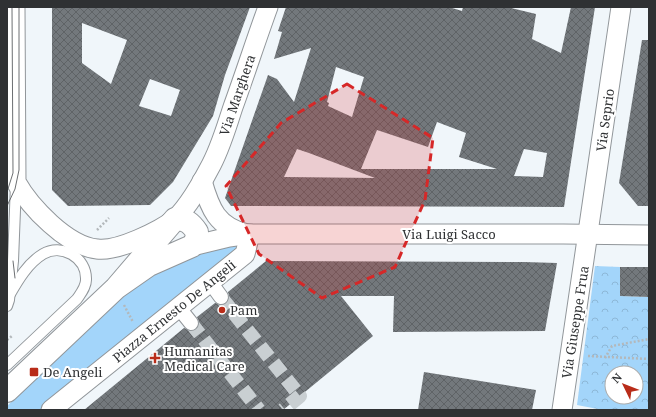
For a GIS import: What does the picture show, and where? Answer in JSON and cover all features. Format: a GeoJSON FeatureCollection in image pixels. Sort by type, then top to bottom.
{"type":"FeatureCollection","features":[{"type":"Feature","properties":{"kind":"street"},"geometry":{"type":"LineString","coordinates":[[11,187],[16,7]]}},
{"type":"Feature","properties":{"kind":"street","name":"Via Marghera"},"geometry":{"type":"LineString","coordinates":[[202,181],[210,168],[221,140],[268,7]]}},
{"type":"Feature","properties":{"kind":"street","name":"Via Seprio"},"geometry":{"type":"LineString","coordinates":[[588,234],[621,7]]}},
{"type":"Feature","properties":{"kind":"street"},"geometry":{"type":"LineString","coordinates":[[202,181],[210,206],[216,216],[233,231],[250,234]]}},
{"type":"Feature","properties":{"kind":"street","name":"Piazza Ernesto De Angeli"},"geometry":{"type":"LineString","coordinates":[[120,296],[202,181]]}},
{"type":"Feature","properties":{"kind":"street","name":"Piazza Ernesto De Angeli"},"geometry":{"type":"LineString","coordinates":[[11,187],[24,196],[52,224],[77,243],[97,250],[123,246],[138,240],[175,219]]}},
{"type":"Feature","properties":{"kind":"street"},"geometry":{"type":"LineString","coordinates":[[175,219],[183,219],[192,224],[197,232],[196,240],[192,246]]}},
{"type":"Feature","properties":{"kind":"street","name":"Piazza Ernesto De Angeli"},"geometry":{"type":"LineString","coordinates":[[7,391],[120,296],[149,265],[192,246],[229,237],[250,234],[245,254],[51,410]]}},
{"type":"Feature","properties":{"kind":"street","name":"Via Luigi Sacco"},"geometry":{"type":"LineString","coordinates":[[250,234],[649,235]]}},
{"type":"Feature","properties":{"kind":"street","name":"Via Giuseppe Frua"},"geometry":{"type":"LineString","coordinates":[[562,410],[588,234]]}},
{"type":"Feature","properties":{"kind":"street"},"geometry":{"type":"LineString","coordinates":[[210,282],[222,297]]}},
{"type":"Feature","properties":{"kind":"street"},"geometry":{"type":"LineString","coordinates":[[178,308],[190,323]]}},
{"type":"Feature","properties":{"kind":"lane"},"geometry":{"type":"LineString","coordinates":[[7,306],[10,294],[13,261],[11,187]]}},
{"type":"Feature","properties":{"kind":"lane"},"geometry":{"type":"LineString","coordinates":[[7,365],[77,299],[84,288],[85,273],[75,256],[68,252],[52,250],[36,259],[22,275],[10,294]]}},
{"type":"Feature","properties":{"kind":"path"},"geometry":{"type":"LineString","coordinates":[[98,230],[109,218]]}},
{"type":"Feature","properties":{"kind":"path"},"geometry":{"type":"LineString","coordinates":[[120,296],[134,326]]}},
{"type":"Feature","properties":{"kind":"path"},"geometry":{"type":"LineString","coordinates":[[7,340],[12,336]]}},
{"type":"Feature","properties":{"kind":"path"},"geometry":{"type":"LineString","coordinates":[[605,358],[612,346],[649,339]]}},
{"type":"Feature","properties":{"kind":"path"},"geometry":{"type":"LineString","coordinates":[[584,356],[649,359]]}},
{"type":"Feature","properties":{"kind":"highlighted area"},"geometry":{"type":"Polygon","coordinates":[[[347,84],[433,138],[425,200],[395,267],[322,298],[259,254],[226,186],[281,123],[347,84]]]}},
{"type":"Feature","properties":{"kind":"green space"},"geometry":{"type":"Polygon","coordinates":[[[238,245],[230,259],[44,410],[7,410],[7,406],[126,291],[187,254],[238,245]]]}},
{"type":"Feature","properties":{"kind":"green space"},"geometry":{"type":"Polygon","coordinates":[[[595,266],[620,267],[620,296],[649,297],[649,410],[603,410],[577,405],[595,266]]]}},
{"type":"Feature","properties":{"kind":"building"},"geometry":{"type":"Polygon","coordinates":[[[52,7],[250,7],[225,75],[213,116],[173,182],[150,205],[68,206],[52,190],[52,7]],[[82,23],[82,63],[111,84],[127,40],[82,23]],[[150,79],[139,106],[171,116],[180,90],[150,79]]]}},
{"type":"Feature","properties":{"kind":"building"},"geometry":{"type":"Polygon","coordinates":[[[286,7],[449,7],[462,11],[463,7],[507,7],[536,14],[532,39],[561,53],[571,7],[595,7],[564,207],[231,206],[225,198],[268,75],[277,79],[294,102],[311,48],[274,59],[282,32],[278,31],[286,7]],[[336,67],[327,102],[329,103],[328,106],[352,117],[364,77],[336,67]],[[437,122],[428,147],[377,130],[361,169],[497,169],[459,157],[466,133],[437,122]],[[297,149],[284,177],[375,178],[297,149]],[[524,149],[514,176],[543,177],[547,153],[524,149]]]}},
{"type":"Feature","properties":{"kind":"building"},"geometry":{"type":"Polygon","coordinates":[[[642,40],[649,40],[649,206],[638,206],[619,183],[642,40]]]}},
{"type":"Feature","properties":{"kind":"building"},"geometry":{"type":"Polygon","coordinates":[[[266,261],[557,263],[545,331],[393,332],[394,296],[341,296],[373,336],[283,410],[84,410],[184,328],[192,331],[197,329],[199,322],[197,317],[215,303],[222,305],[226,304],[229,296],[228,292],[266,261]]]}},
{"type":"Feature","properties":{"kind":"building"},"geometry":{"type":"Polygon","coordinates":[[[620,267],[649,267],[649,297],[620,296],[620,267]]]}},
{"type":"Feature","properties":{"kind":"building"},"geometry":{"type":"Polygon","coordinates":[[[424,372],[536,390],[532,410],[418,410],[424,372]]]}},
{"type":"Feature","properties":{"kind":"tunnel"},"geometry":{"type":"LineString","coordinates":[[221,297],[300,396],[283,410]]}},
{"type":"Feature","properties":{"kind":"tunnel"},"geometry":{"type":"LineString","coordinates":[[191,323],[259,410]]}},
{"type":"Feature","properties":{"kind":"tram line"},"geometry":{"type":"LineString","coordinates":[[7,192],[13,173],[12,7]]}},
{"type":"Feature","properties":{"kind":"tram line"},"geometry":{"type":"LineString","coordinates":[[7,206],[15,189],[19,170],[19,7]]}},
{"type":"Feature","properties":{"kind":"tram line"},"geometry":{"type":"LineString","coordinates":[[13,261],[15,278]]}},
{"type":"Feature","properties":{"kind":"place","name":"Pam"},"geometry":{"type":"Point","coordinates":[222,310]}},
{"type":"Feature","properties":{"kind":"place","name":"Humanitas Medical Care"},"geometry":{"type":"Point","coordinates":[155,358]}},
{"type":"Feature","properties":{"kind":"place","name":"De Angeli"},"geometry":{"type":"Point","coordinates":[34,372]}}]}
